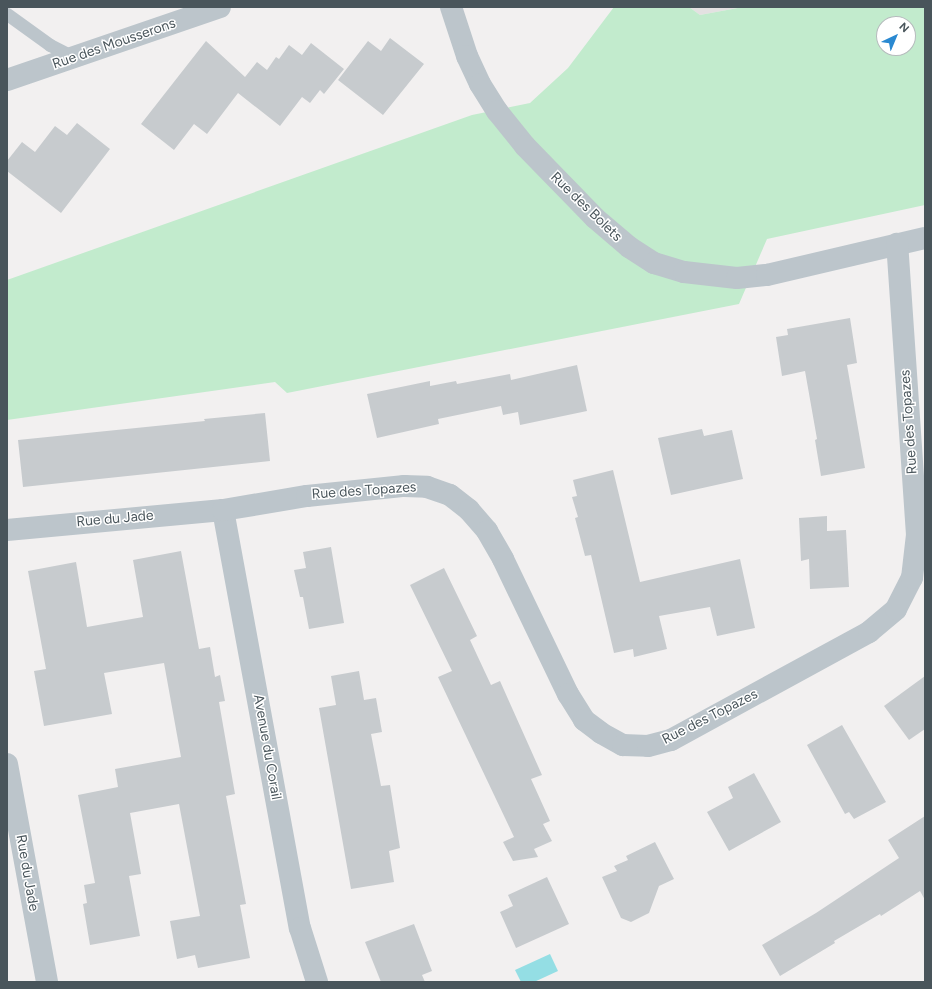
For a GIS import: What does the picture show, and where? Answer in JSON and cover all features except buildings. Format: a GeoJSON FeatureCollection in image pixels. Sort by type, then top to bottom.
{"type":"FeatureCollection","features":[{"type":"Feature","properties":{"kind":"street","name":"Rue des Mousserons"},"geometry":{"type":"LineString","coordinates":[[7,80],[220,7]]}},
{"type":"Feature","properties":{"kind":"street","name":"Rue des Bolets"},"geometry":{"type":"LineString","coordinates":[[452,7],[467,56],[480,84],[497,111],[525,146],[595,218],[629,247],[654,263],[684,272],[737,278],[767,274],[925,238]]}},
{"type":"Feature","properties":{"kind":"street","name":"Rue des Topazes"},"geometry":{"type":"LineString","coordinates":[[223,510],[307,496],[404,486],[427,487],[450,495],[469,510],[488,531],[568,694],[584,720],[601,733],[623,744],[648,746],[671,740],[869,632],[896,609],[912,578],[917,535],[898,244]]}},
{"type":"Feature","properties":{"kind":"street","name":"Rue du Jade"},"geometry":{"type":"LineString","coordinates":[[7,530],[223,510]]}},
{"type":"Feature","properties":{"kind":"street","name":"Avenue du Corail"},"geometry":{"type":"LineString","coordinates":[[223,510],[300,928],[317,982]]}},
{"type":"Feature","properties":{"kind":"street","name":"Rue du Jade"},"geometry":{"type":"LineString","coordinates":[[7,764],[47,982]]}},
{"type":"Feature","properties":{"kind":"lane"},"geometry":{"type":"LineString","coordinates":[[7,14],[50,45],[74,57]]}},
{"type":"Feature","properties":{"kind":"shaded area"},"geometry":{"type":"Polygon","coordinates":[[[689,7],[743,7],[700,15],[689,7]]]}},
{"type":"Feature","properties":{"kind":"green space"},"geometry":{"type":"Polygon","coordinates":[[[614,7],[689,7],[700,15],[743,7],[925,7],[925,205],[767,239],[739,304],[287,393],[275,382],[7,420],[7,280],[472,115],[530,103],[568,68],[614,7]]]}},
{"type":"Feature","properties":{"kind":"water"},"geometry":{"type":"Polygon","coordinates":[[[550,954],[558,971],[534,982],[521,982],[515,970],[550,954]]]}}]}
